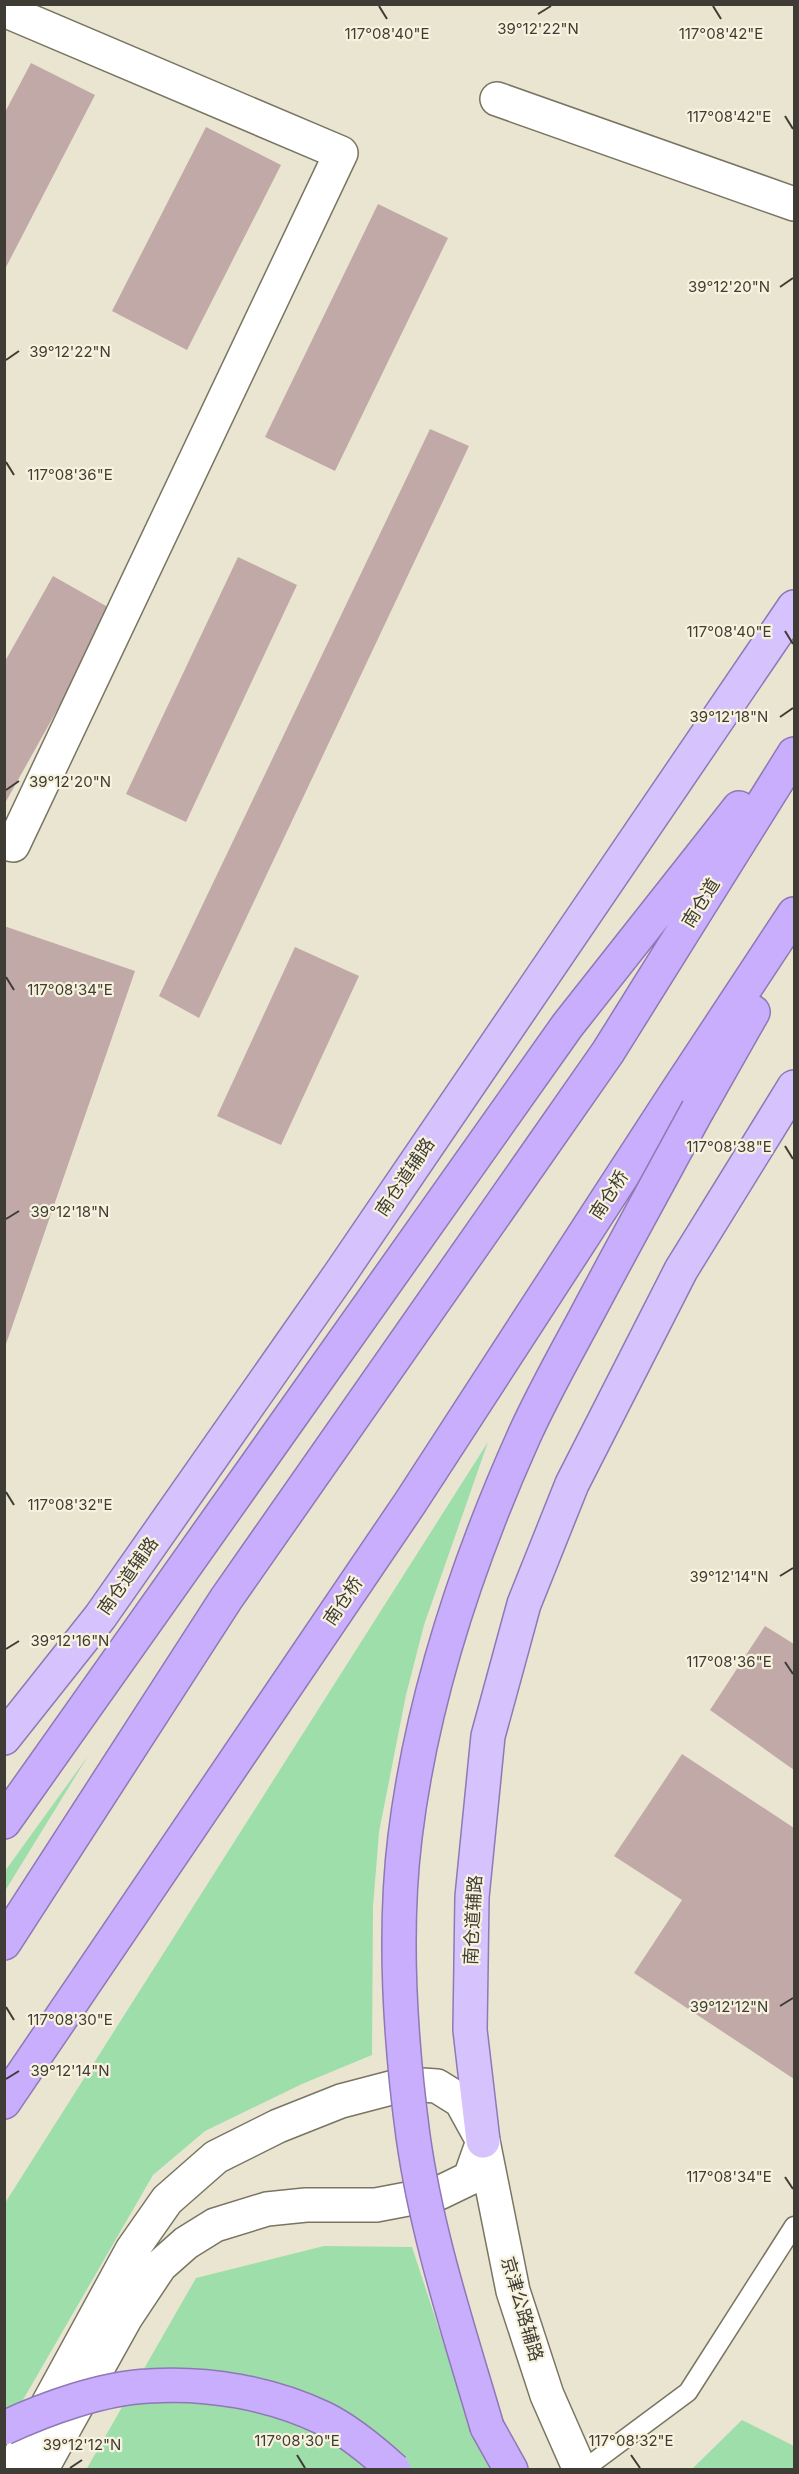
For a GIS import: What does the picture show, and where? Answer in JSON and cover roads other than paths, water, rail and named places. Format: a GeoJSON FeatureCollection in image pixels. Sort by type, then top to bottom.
{"type":"FeatureCollection","features":[{"type":"Feature","properties":{"kind":"highway"},"geometry":{"type":"LineString","coordinates":[[4,1822],[567,1026],[795,738]]}},
{"type":"Feature","properties":{"kind":"highway","name":"南仓道"},"geometry":{"type":"LineString","coordinates":[[4,1943],[226,1599],[608,1052],[795,754]]}},
{"type":"Feature","properties":{"kind":"highway"},"geometry":{"type":"LineString","coordinates":[[496,2469],[487,2427],[430,2226],[414,2140],[404,2065],[400,1919],[405,1837],[424,1727],[448,1634],[481,1542],[524,1436],[686,1102],[795,914]]}},
{"type":"Feature","properties":{"kind":"highway"},"geometry":{"type":"LineString","coordinates":[[686,1102],[795,940]]}},
{"type":"Feature","properties":{"kind":"highway","name":"南仓桥"},"geometry":{"type":"LineString","coordinates":[[4,2102],[410,1503],[686,1102]]}},
{"type":"Feature","properties":{"kind":"highway"},"geometry":{"type":"LineString","coordinates":[[4,2428],[71,2402],[148,2385],[217,2388],[256,2396],[324,2419],[394,2469]]}},
{"type":"Feature","properties":{"kind":"highway"},"geometry":{"type":"LineString","coordinates":[[487,2427],[511,2469]]}},
{"type":"Feature","properties":{"kind":"main road","name":"南仓道辅路"},"geometry":{"type":"LineString","coordinates":[[4,1738],[100,1617],[333,1284],[795,607]]}},
{"type":"Feature","properties":{"kind":"main road","name":"南仓道辅路"},"geometry":{"type":"LineString","coordinates":[[483,2141],[470,2030],[472,1897],[488,1736],[525,1604],[572,1484],[681,1270],[795,1087]]}},
{"type":"Feature","properties":{"kind":"street"},"geometry":{"type":"LineString","coordinates":[[4,10],[341,153],[13,845],[4,843]]}},
{"type":"Feature","properties":{"kind":"street"},"geometry":{"type":"LineString","coordinates":[[497,99],[795,204]]}},
{"type":"Feature","properties":{"kind":"street","name":"京津公路辅路"},"geometry":{"type":"LineString","coordinates":[[12,2469],[132,2250],[167,2200],[216,2157],[278,2126],[341,2101],[405,2084],[437,2086],[461,2101],[483,2141],[513,2291],[547,2394],[582,2469]]}},
{"type":"Feature","properties":{"kind":"street"},"geometry":{"type":"LineString","coordinates":[[41,2469],[126,2317],[160,2266],[186,2243],[215,2225],[267,2209],[306,2205],[375,2205],[439,2193],[470,2178],[483,2141]]}},
{"type":"Feature","properties":{"kind":"lane"},"geometry":{"type":"LineString","coordinates":[[582,2469],[688,2392],[795,2226]]}}]}
